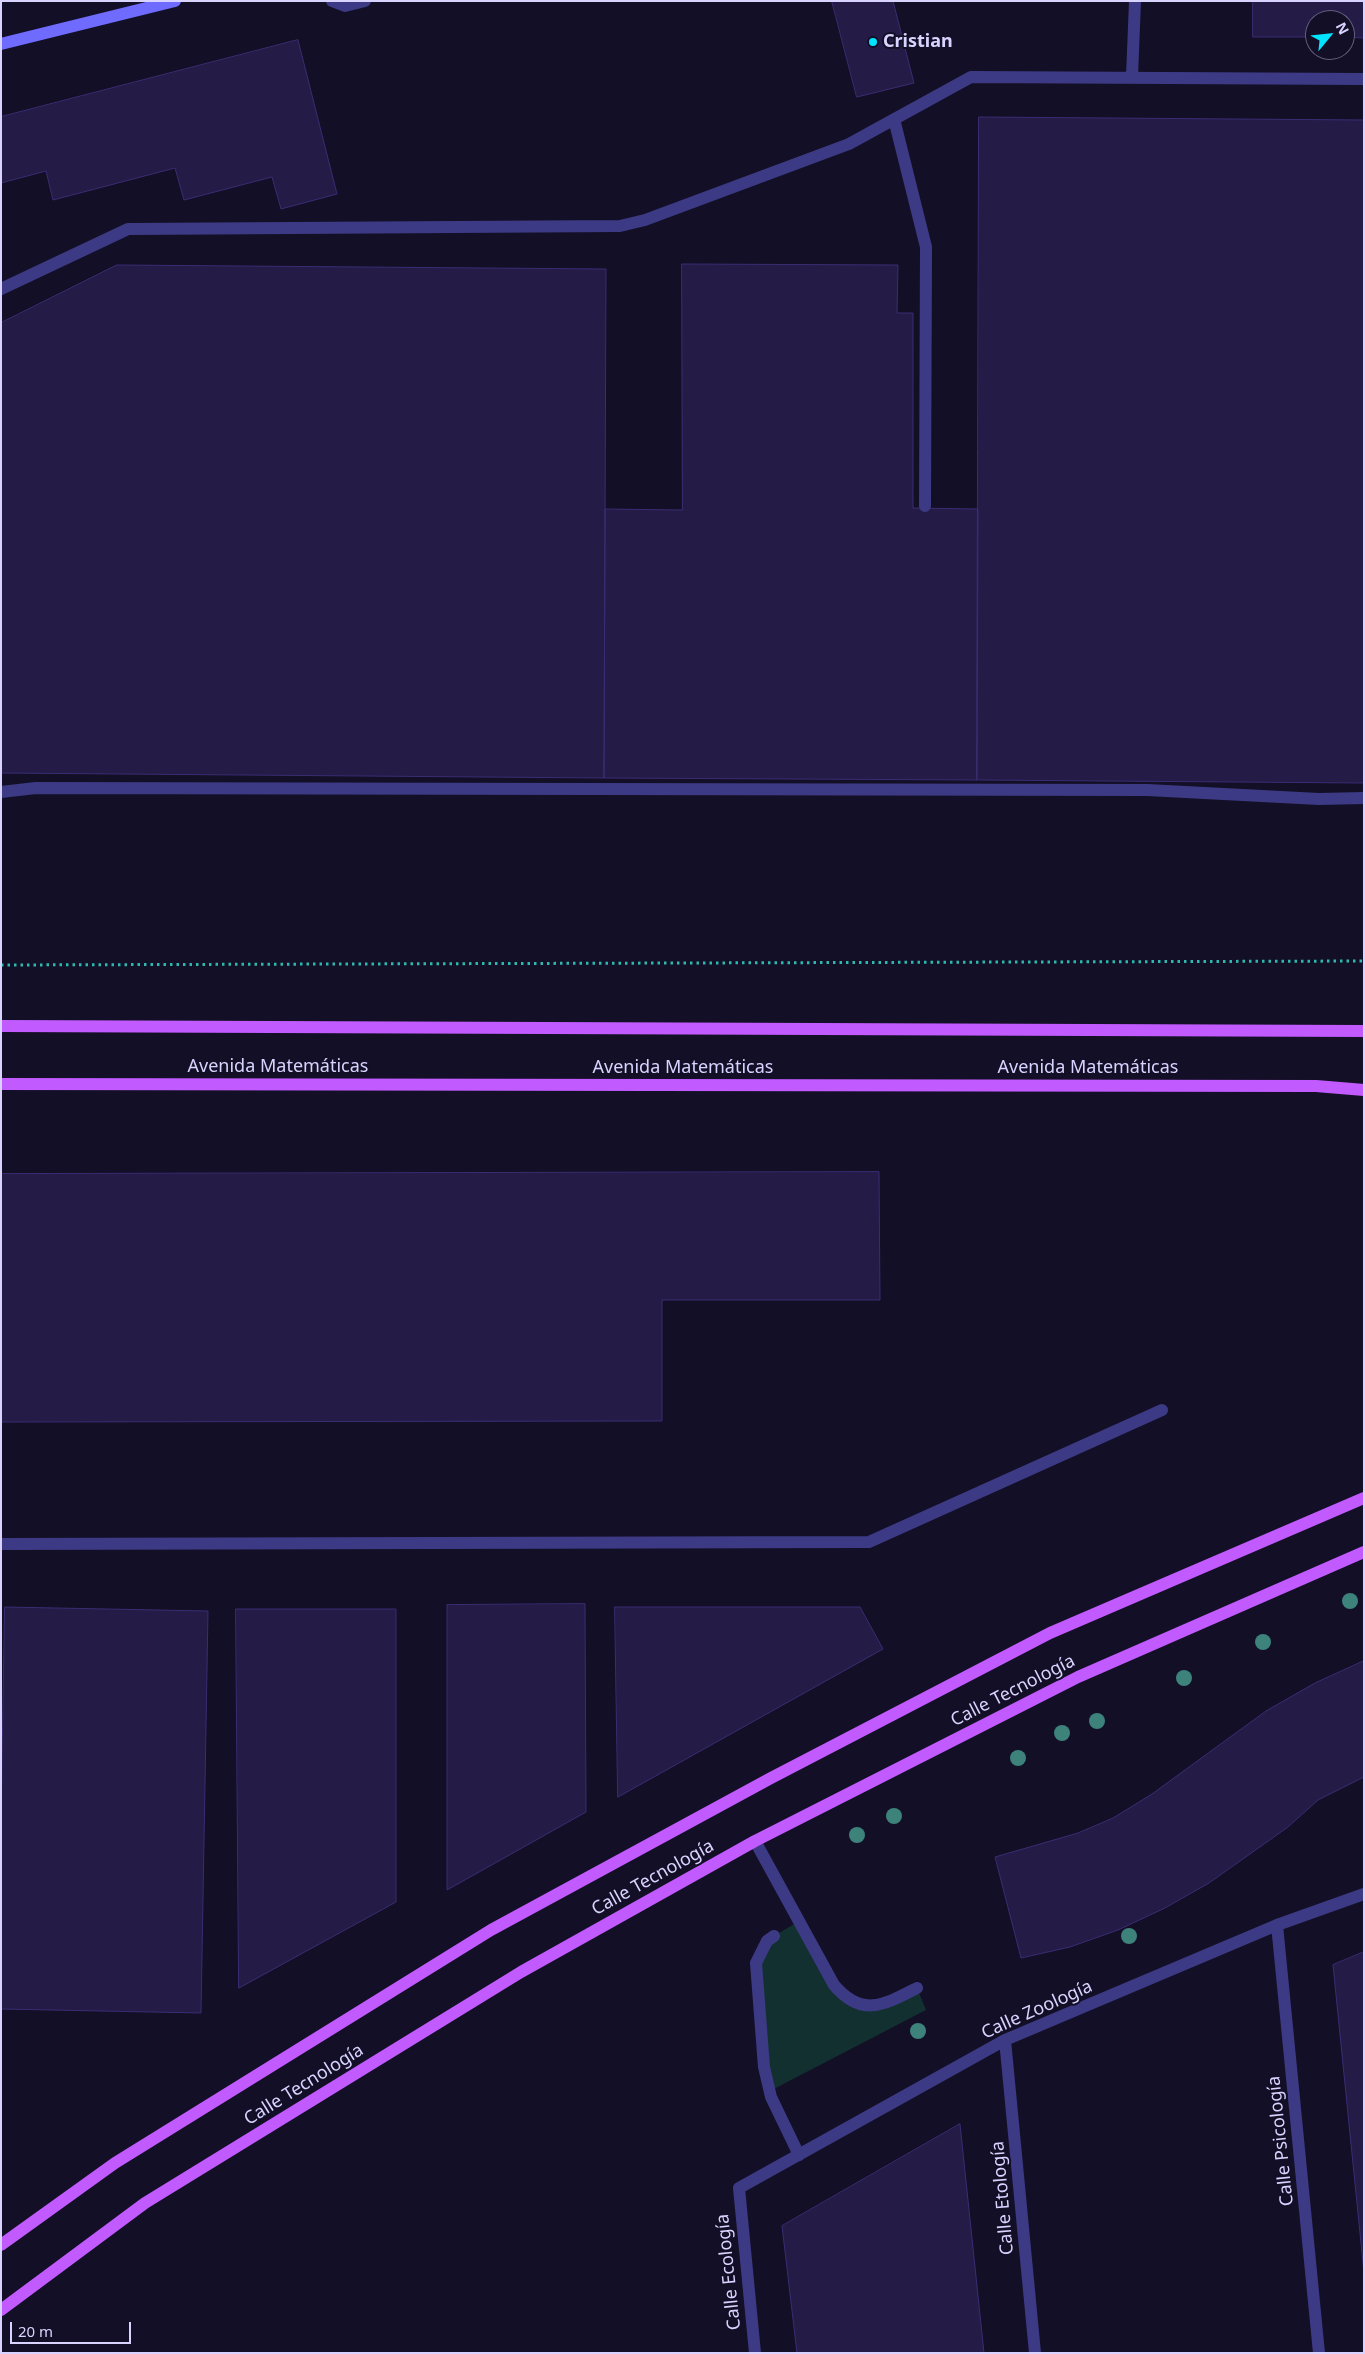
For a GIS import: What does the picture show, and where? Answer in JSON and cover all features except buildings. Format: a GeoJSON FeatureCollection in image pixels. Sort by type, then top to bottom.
{"type":"FeatureCollection","features":[{"type":"Feature","properties":{"kind":"main road"},"geometry":{"type":"LineString","coordinates":[[1,44],[176,1]]}},
{"type":"Feature","properties":{"kind":"main road"},"geometry":{"type":"LineString","coordinates":[[1,1026],[1364,1031]]}},
{"type":"Feature","properties":{"kind":"main road","name":"Avenida Matemáticas"},"geometry":{"type":"LineString","coordinates":[[1,1084],[1316,1086],[1364,1090]]}},
{"type":"Feature","properties":{"kind":"main road","name":"Calle Tecnología"},"geometry":{"type":"LineString","coordinates":[[1,2245],[114,2163],[491,1930],[771,1778],[1050,1633],[1364,1498]]}},
{"type":"Feature","properties":{"kind":"main road","name":"Calle Tecnología"},"geometry":{"type":"LineString","coordinates":[[1,2310],[153,2198],[521,1972],[755,1841],[1078,1678],[1364,1552]]}},
{"type":"Feature","properties":{"kind":"street"},"geometry":{"type":"LineString","coordinates":[[332,1],[345,6],[365,1]]}},
{"type":"Feature","properties":{"kind":"street"},"geometry":{"type":"LineString","coordinates":[[1132,77],[1135,1]]}},
{"type":"Feature","properties":{"kind":"street"},"geometry":{"type":"LineString","coordinates":[[1,290],[128,229],[620,226],[645,220],[731,190],[849,144],[970,77],[1364,78]]}},
{"type":"Feature","properties":{"kind":"street"},"geometry":{"type":"LineString","coordinates":[[894,119],[926,247],[925,506]]}},
{"type":"Feature","properties":{"kind":"street"},"geometry":{"type":"LineString","coordinates":[[1,792],[36,788],[1147,790],[1319,799],[1364,798]]}},
{"type":"Feature","properties":{"kind":"street"},"geometry":{"type":"LineString","coordinates":[[1,1544],[869,1542],[1162,1410]]}},
{"type":"Feature","properties":{"kind":"street"},"geometry":{"type":"LineString","coordinates":[[755,1841],[834,1985],[844,1997],[859,2004],[878,2006],[917,1988]]}},
{"type":"Feature","properties":{"kind":"street","name":"Calle Zoología"},"geometry":{"type":"LineString","coordinates":[[739,2188],[1005,2040],[1277,1925],[1364,1894]]}},
{"type":"Feature","properties":{"kind":"street","name":"Calle Psicología"},"geometry":{"type":"LineString","coordinates":[[1277,1925],[1319,2353]]}},
{"type":"Feature","properties":{"kind":"street"},"geometry":{"type":"LineString","coordinates":[[774,1936],[763,1947],[756,1963],[764,2067],[771,2097],[799,2155]]}},
{"type":"Feature","properties":{"kind":"street","name":"Calle Etología"},"geometry":{"type":"LineString","coordinates":[[1005,2040],[1035,2353]]}},
{"type":"Feature","properties":{"kind":"street","name":"Calle Ecología"},"geometry":{"type":"LineString","coordinates":[[739,2188],[755,2353]]}},
{"type":"Feature","properties":{"kind":"path"},"geometry":{"type":"LineString","coordinates":[[1,964],[1364,961]]}},
{"type":"Feature","properties":{"kind":"green space"},"geometry":{"type":"Polygon","coordinates":[[[799,1921],[834,1985],[859,2004],[917,1988],[926,2010],[770,2091],[759,1953],[774,1936],[799,1921]]]}},
{"type":"Feature","properties":{"kind":"place","name":"Cristian"},"geometry":{"type":"Point","coordinates":[873,42]}}]}
